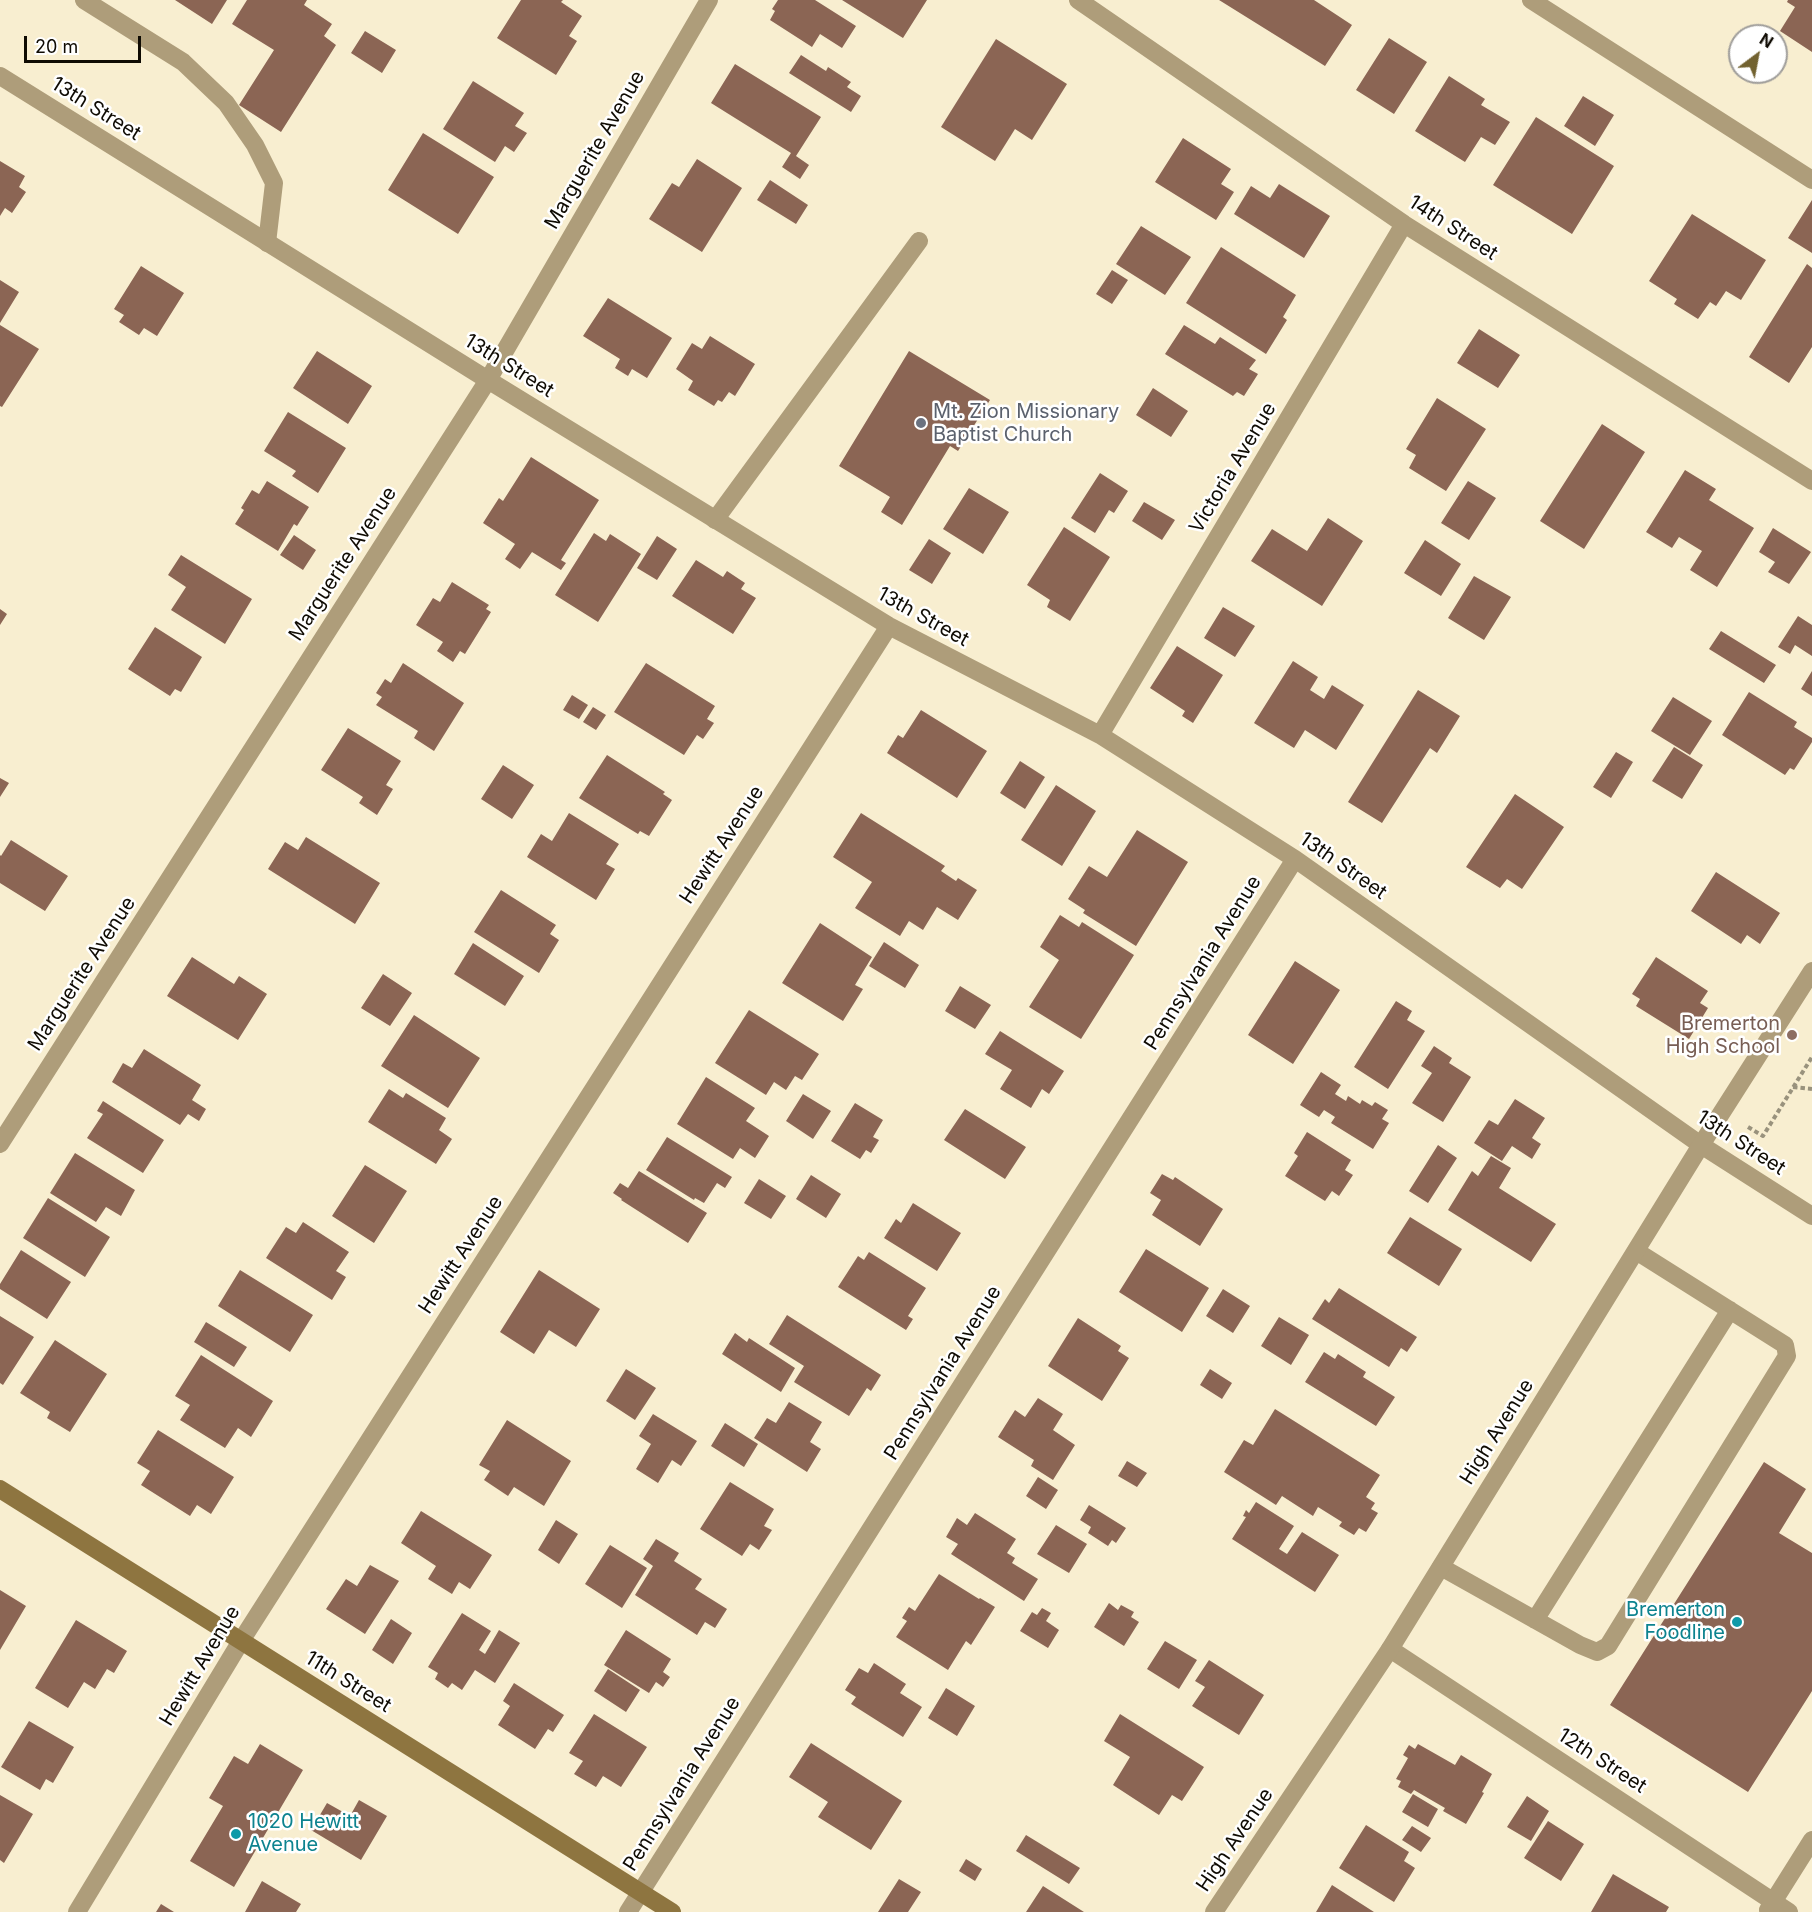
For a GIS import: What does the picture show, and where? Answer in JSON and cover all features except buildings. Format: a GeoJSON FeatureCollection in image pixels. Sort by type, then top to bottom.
{"type":"FeatureCollection","features":[{"type":"Feature","properties":{"kind":"main road","name":"11th Street"},"geometry":{"type":"LineString","coordinates":[[0,1489],[672,1912]]}},
{"type":"Feature","properties":{"kind":"street"},"geometry":{"type":"LineString","coordinates":[[84,0],[183,62],[226,103],[255,145],[274,183],[267,243]]}},
{"type":"Feature","properties":{"kind":"street","name":"Marguerite Avenue"},"geometry":{"type":"LineString","coordinates":[[0,1144],[488,380],[709,0]]}},
{"type":"Feature","properties":{"kind":"street","name":"14th Street"},"geometry":{"type":"LineString","coordinates":[[1078,0],[1404,224],[1812,481]]}},
{"type":"Feature","properties":{"kind":"street"},"geometry":{"type":"LineString","coordinates":[[1531,0],[1812,180]]}},
{"type":"Feature","properties":{"kind":"street","name":"13th Street"},"geometry":{"type":"LineString","coordinates":[[0,76],[889,626],[1100,735],[1295,859],[1701,1145],[1812,1216]]}},
{"type":"Feature","properties":{"kind":"street","name":"Victoria Avenue"},"geometry":{"type":"LineString","coordinates":[[1100,735],[1404,224]]}},
{"type":"Feature","properties":{"kind":"street"},"geometry":{"type":"LineString","coordinates":[[715,520],[919,241]]}},
{"type":"Feature","properties":{"kind":"street","name":"Hewitt Avenue"},"geometry":{"type":"LineString","coordinates":[[77,1912],[241,1641],[889,626]]}},
{"type":"Feature","properties":{"kind":"street","name":"Pennsylvania Avenue"},"geometry":{"type":"LineString","coordinates":[[628,1912],[1295,859]]}},
{"type":"Feature","properties":{"kind":"street","name":"High Avenue"},"geometry":{"type":"LineString","coordinates":[[1215,1912],[1390,1648],[1701,1145],[1812,971]]}},
{"type":"Feature","properties":{"kind":"street"},"geometry":{"type":"LineString","coordinates":[[1441,1567],[1580,1645],[1597,1652],[1608,1646],[1787,1356],[1785,1345],[1636,1251]]}},
{"type":"Feature","properties":{"kind":"street"},"geometry":{"type":"LineString","coordinates":[[1535,1620],[1730,1310]]}},
{"type":"Feature","properties":{"kind":"street","name":"12th Street"},"geometry":{"type":"LineString","coordinates":[[1390,1648],[1770,1907],[1789,1912]]}},
{"type":"Feature","properties":{"kind":"street"},"geometry":{"type":"LineString","coordinates":[[1770,1907],[1812,1840]]}},
{"type":"Feature","properties":{"kind":"path"},"geometry":{"type":"LineString","coordinates":[[1723,1112],[1763,1136],[1812,1057]]}},
{"type":"Feature","properties":{"kind":"path"},"geometry":{"type":"LineString","coordinates":[[1793,1087],[1812,1089]]}},
{"type":"Feature","properties":{"kind":"place","name":"Mt. Zion Missionary Baptist Church"},"geometry":{"type":"Point","coordinates":[921,423]}},
{"type":"Feature","properties":{"kind":"place","name":"Bremerton High School"},"geometry":{"type":"Point","coordinates":[1792,1035]}},
{"type":"Feature","properties":{"kind":"place","name":"Bremerton Foodline"},"geometry":{"type":"Point","coordinates":[1737,1622]}},
{"type":"Feature","properties":{"kind":"place","name":"1020 Hewitt Avenue"},"geometry":{"type":"Point","coordinates":[236,1834]}}]}
